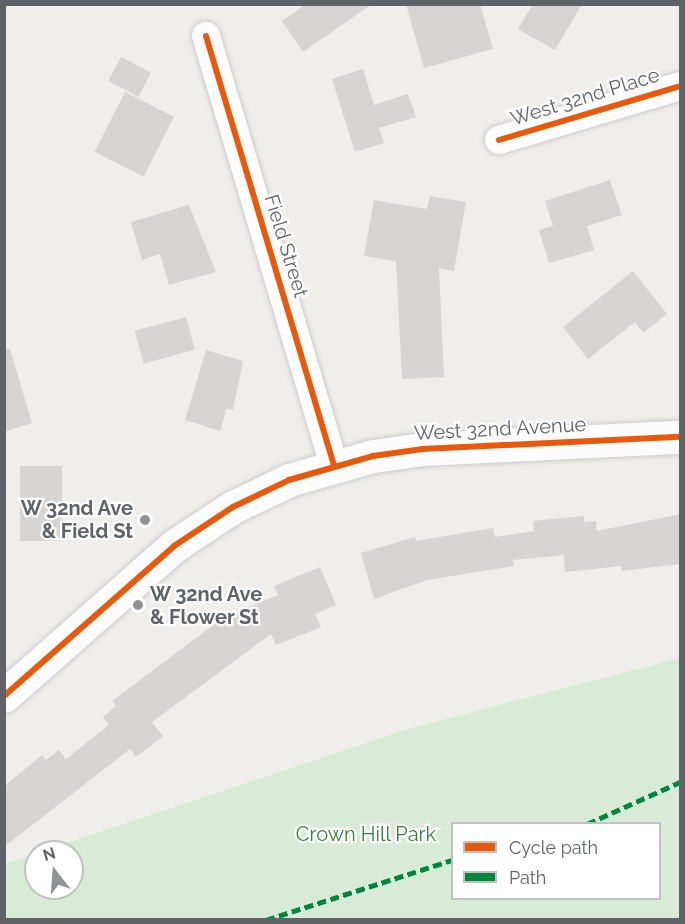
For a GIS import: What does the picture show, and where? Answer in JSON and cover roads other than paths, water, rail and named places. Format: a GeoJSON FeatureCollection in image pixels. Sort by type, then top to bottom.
{"type":"FeatureCollection","features":[{"type":"Feature","properties":{"kind":"street","name":"Field Street"},"geometry":{"type":"LineString","coordinates":[[206,36],[334,465]]}},
{"type":"Feature","properties":{"kind":"street","name":"West 32nd Place"},"geometry":{"type":"LineString","coordinates":[[499,140],[681,86]]}},
{"type":"Feature","properties":{"kind":"street","name":"West 32nd Avenue"},"geometry":{"type":"LineString","coordinates":[[8,685],[113,595],[202,525],[262,492],[334,465],[471,445],[681,436]]}},
{"type":"Feature","properties":{"kind":"place","name":"W 32nd Ave & Field St"},"geometry":{"type":"Point","coordinates":[145,520]}},
{"type":"Feature","properties":{"kind":"place","name":"W 32nd Ave & Flower St"},"geometry":{"type":"Point","coordinates":[138,605]}},
{"type":"Feature","properties":{"kind":"park label","name":"Crown Hill Park"},"geometry":{"type":"Point","coordinates":[366,834]}}]}
